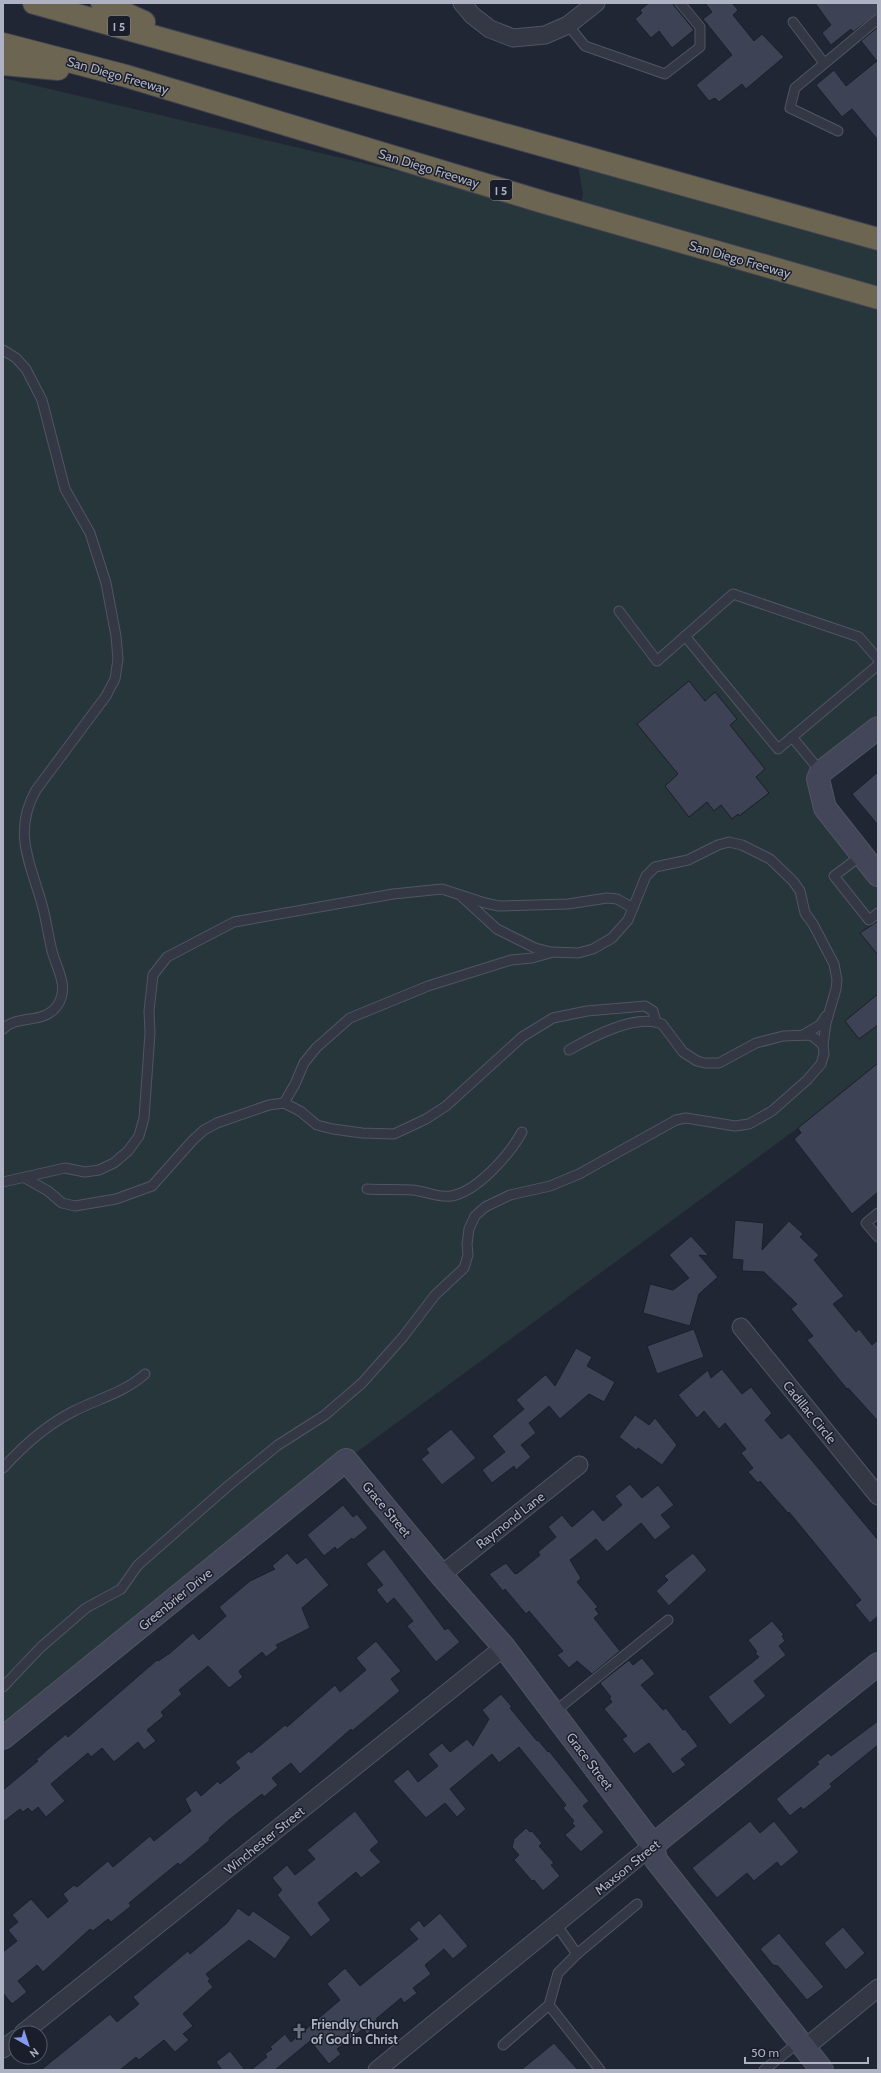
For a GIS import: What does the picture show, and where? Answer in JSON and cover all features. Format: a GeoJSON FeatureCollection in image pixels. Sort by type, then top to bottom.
{"type":"FeatureCollection","features":[{"type":"Feature","properties":{"kind":"highway","name":"I 5"},"geometry":{"type":"LineString","coordinates":[[34,3],[878,239]]}},
{"type":"Feature","properties":{"kind":"highway"},"geometry":{"type":"LineString","coordinates":[[102,3],[205,50]]}},
{"type":"Feature","properties":{"kind":"highway","name":"San Diego Freeway"},"geometry":{"type":"LineString","coordinates":[[3,44],[126,76],[546,203],[878,298]]}},
{"type":"Feature","properties":{"kind":"highway"},"geometry":{"type":"LineString","coordinates":[[3,64],[126,76]]}},
{"type":"Feature","properties":{"kind":"street"},"geometry":{"type":"LineString","coordinates":[[462,3],[472,15],[490,29],[513,38],[545,35],[568,25],[596,3]]}},
{"type":"Feature","properties":{"kind":"street"},"geometry":{"type":"LineString","coordinates":[[878,728],[821,772],[818,779],[825,808],[878,876]]}},
{"type":"Feature","properties":{"kind":"street","name":"Cadillac Circle"},"geometry":{"type":"LineString","coordinates":[[741,1327],[878,1496]]}},
{"type":"Feature","properties":{"kind":"street","name":"Grace Street"},"geometry":{"type":"LineString","coordinates":[[346,1460],[504,1647],[653,1846],[656,1860],[822,2070]]}},
{"type":"Feature","properties":{"kind":"street","name":"Greenbrier Drive"},"geometry":{"type":"LineString","coordinates":[[3,1738],[346,1460]]}},
{"type":"Feature","properties":{"kind":"street","name":"Raymond Lane"},"geometry":{"type":"LineString","coordinates":[[441,1574],[579,1465]]}},
{"type":"Feature","properties":{"kind":"street","name":"Winchester Street"},"geometry":{"type":"LineString","coordinates":[[33,2025],[504,1647]]}},
{"type":"Feature","properties":{"kind":"street","name":"Maxson Street"},"geometry":{"type":"LineString","coordinates":[[377,2070],[878,1664]]}},
{"type":"Feature","properties":{"kind":"street"},"geometry":{"type":"LineString","coordinates":[[802,2045],[878,1988]]}},
{"type":"Feature","properties":{"kind":"lane"},"geometry":{"type":"LineString","coordinates":[[568,25],[585,46],[665,74],[700,47],[700,27],[680,3]]}},
{"type":"Feature","properties":{"kind":"lane"},"geometry":{"type":"LineString","coordinates":[[838,131],[790,108],[795,88],[878,19]]}},
{"type":"Feature","properties":{"kind":"lane"},"geometry":{"type":"LineString","coordinates":[[793,22],[824,63]]}},
{"type":"Feature","properties":{"kind":"lane"},"geometry":{"type":"LineString","coordinates":[[3,350],[16,358],[26,369],[42,400],[65,489],[90,533],[106,583],[116,636],[118,659],[115,679],[106,696],[36,790],[29,803],[25,823],[24,842],[41,902],[52,953],[63,981],[62,993],[55,1008],[43,1017],[14,1022],[3,1029]]}},
{"type":"Feature","properties":{"kind":"lane"},"geometry":{"type":"LineString","coordinates":[[619,611],[658,661],[733,594],[859,637],[878,659]]}},
{"type":"Feature","properties":{"kind":"lane"},"geometry":{"type":"LineString","coordinates":[[685,636],[778,749],[878,665]]}},
{"type":"Feature","properties":{"kind":"lane"},"geometry":{"type":"LineString","coordinates":[[792,737],[821,772]]}},
{"type":"Feature","properties":{"kind":"lane"},"geometry":{"type":"LineString","coordinates":[[3,1688],[18,1670],[56,1634],[86,1608],[121,1588],[138,1565],[228,1486],[278,1445],[325,1415],[362,1383],[403,1337],[434,1295],[464,1268],[468,1255],[467,1244],[469,1229],[476,1216],[485,1207],[510,1195],[550,1186],[580,1174],[676,1120],[686,1118],[735,1126],[749,1124],[759,1119],[813,1074],[821,1064],[824,1054],[823,1045],[829,1012],[836,989],[836,972],[821,938],[805,913],[800,891],[780,867],[753,849],[729,842],[718,844],[688,860],[655,867],[646,876],[628,920],[619,932],[607,942],[593,949],[578,953],[553,952],[535,948],[497,929],[458,894]]}},
{"type":"Feature","properties":{"kind":"lane"},"geometry":{"type":"LineString","coordinates":[[862,855],[834,876],[869,920],[878,913]]}},
{"type":"Feature","properties":{"kind":"lane"},"geometry":{"type":"LineString","coordinates":[[3,1182],[65,1168],[85,1172],[99,1170],[114,1163],[128,1151],[139,1136],[144,1118],[150,1033],[149,1011],[153,975],[167,957],[208,934],[244,919],[410,891],[442,889],[485,904],[499,906],[568,904],[607,898],[617,899],[633,908]]}},
{"type":"Feature","properties":{"kind":"lane"},"geometry":{"type":"LineString","coordinates":[[284,1103],[295,1084],[304,1063],[316,1048],[350,1018],[467,972],[511,960],[532,958],[553,952]]}},
{"type":"Feature","properties":{"kind":"lane"},"geometry":{"type":"LineString","coordinates":[[25,1178],[48,1190],[62,1203],[75,1206],[116,1199],[152,1186],[193,1140],[204,1130],[217,1122],[268,1105],[284,1103],[300,1111],[317,1125],[362,1133],[394,1134],[426,1119],[446,1106],[522,1037],[553,1018],[587,1011],[645,1006],[653,1011],[656,1022]]}},
{"type":"Feature","properties":{"kind":"lane"},"geometry":{"type":"LineString","coordinates":[[803,1035],[820,1026],[829,1012]]}},
{"type":"Feature","properties":{"kind":"lane"},"geometry":{"type":"LineString","coordinates":[[569,1050],[607,1030],[636,1023],[656,1022],[668,1030],[683,1052],[697,1060],[713,1064],[725,1061],[760,1042],[783,1036],[803,1035],[815,1038],[823,1045]]}},
{"type":"Feature","properties":{"kind":"lane"},"geometry":{"type":"LineString","coordinates":[[366,1189],[414,1190],[432,1195],[459,1194],[470,1188],[495,1168],[510,1151],[522,1132]]}},
{"type":"Feature","properties":{"kind":"lane"},"geometry":{"type":"LineString","coordinates":[[878,1213],[866,1223],[878,1237]]}},
{"type":"Feature","properties":{"kind":"lane"},"geometry":{"type":"LineString","coordinates":[[3,1468],[28,1442],[55,1423],[81,1407],[126,1388],[145,1374]]}},
{"type":"Feature","properties":{"kind":"lane"},"geometry":{"type":"LineString","coordinates":[[553,1713],[668,1620]]}},
{"type":"Feature","properties":{"kind":"lane"},"geometry":{"type":"LineString","coordinates":[[503,2045],[549,2005],[558,1973],[577,1954],[637,1904]]}},
{"type":"Feature","properties":{"kind":"lane"},"geometry":{"type":"LineString","coordinates":[[556,1924],[577,1954]]}},
{"type":"Feature","properties":{"kind":"lane"},"geometry":{"type":"LineString","coordinates":[[549,2005],[600,2070]]}},
{"type":"Feature","properties":{"kind":"lane"},"geometry":{"type":"LineString","coordinates":[[764,2070],[802,2045]]}},
{"type":"Feature","properties":{"kind":"shaded area"},"geometry":{"type":"Polygon","coordinates":[[[3,78],[579,214],[583,194],[577,160],[878,234],[878,731],[822,782],[878,874],[878,1069],[346,1460],[3,1739],[3,78]]]}},
{"type":"Feature","properties":{"kind":"building"},"geometry":{"type":"Polygon","coordinates":[[[649,3],[672,3],[694,30],[672,48],[659,31],[651,38],[635,19],[642,13],[640,10],[649,3]]]}},
{"type":"Feature","properties":{"kind":"building"},"geometry":{"type":"Polygon","coordinates":[[[705,3],[732,3],[738,10],[733,15],[754,41],[762,34],[784,57],[746,89],[742,84],[719,102],[715,98],[709,101],[696,85],[732,55],[703,19],[712,12],[705,3]]]}},
{"type":"Feature","properties":{"kind":"building"},"geometry":{"type":"Polygon","coordinates":[[[815,3],[878,3],[878,13],[853,32],[851,29],[831,45],[822,33],[831,25],[815,3]]]}},
{"type":"Feature","properties":{"kind":"building"},"geometry":{"type":"Polygon","coordinates":[[[878,27],[878,140],[852,109],[842,117],[816,85],[834,70],[846,86],[877,61],[861,41],[878,27]]]}},
{"type":"Feature","properties":{"kind":"building"},"geometry":{"type":"Polygon","coordinates":[[[689,681],[705,701],[715,692],[737,719],[730,725],[765,769],[756,777],[769,793],[739,816],[738,814],[732,819],[721,805],[714,811],[707,802],[689,817],[665,786],[678,774],[637,724],[689,681]]]}},
{"type":"Feature","properties":{"kind":"building"},"geometry":{"type":"Polygon","coordinates":[[[878,772],[878,825],[852,794],[878,772]]]}},
{"type":"Feature","properties":{"kind":"building"},"geometry":{"type":"Polygon","coordinates":[[[878,921],[878,955],[860,933],[878,921]]]}},
{"type":"Feature","properties":{"kind":"building"},"geometry":{"type":"Polygon","coordinates":[[[878,994],[878,1025],[859,1039],[845,1021],[878,994]]]}},
{"type":"Feature","properties":{"kind":"building"},"geometry":{"type":"Polygon","coordinates":[[[878,1063],[878,1192],[852,1214],[794,1139],[801,1133],[798,1128],[878,1063]]]}},
{"type":"Feature","properties":{"kind":"building"},"geometry":{"type":"Polygon","coordinates":[[[735,1220],[764,1223],[762,1250],[789,1221],[803,1234],[800,1237],[819,1255],[814,1260],[844,1296],[833,1304],[856,1332],[859,1329],[872,1345],[878,1340],[878,1421],[848,1388],[847,1389],[807,1340],[813,1336],[791,1309],[797,1304],[764,1272],[742,1271],[743,1260],[732,1259],[735,1220]]]}},
{"type":"Feature","properties":{"kind":"building"},"geometry":{"type":"Polygon","coordinates":[[[691,1236],[709,1256],[699,1255],[718,1277],[699,1294],[690,1326],[643,1313],[650,1284],[673,1290],[689,1278],[669,1255],[691,1236]]]}},
{"type":"Feature","properties":{"kind":"building"},"geometry":{"type":"Polygon","coordinates":[[[694,1329],[704,1357],[657,1374],[647,1346],[694,1329]]]}},
{"type":"Feature","properties":{"kind":"building"},"geometry":{"type":"Polygon","coordinates":[[[576,1348],[592,1357],[587,1366],[615,1382],[604,1402],[589,1394],[560,1419],[549,1406],[529,1423],[536,1433],[521,1445],[531,1457],[516,1470],[514,1466],[492,1483],[482,1470],[505,1452],[492,1436],[524,1409],[516,1400],[544,1376],[546,1375],[555,1386],[576,1348]]]}},
{"type":"Feature","properties":{"kind":"building"},"geometry":{"type":"Polygon","coordinates":[[[722,1369],[742,1394],[751,1387],[772,1413],[765,1420],[781,1439],[789,1433],[878,1540],[878,1616],[870,1623],[855,1605],[861,1600],[789,1512],[788,1513],[760,1481],[758,1483],[748,1472],[753,1468],[741,1453],[746,1449],[725,1423],[719,1429],[704,1411],[697,1418],[678,1395],[708,1370],[711,1378],[722,1369]]]}},
{"type":"Feature","properties":{"kind":"building"},"geometry":{"type":"Polygon","coordinates":[[[635,1415],[649,1425],[655,1418],[677,1445],[662,1465],[638,1448],[636,1450],[619,1437],[635,1415]]]}},
{"type":"Feature","properties":{"kind":"building"},"geometry":{"type":"Polygon","coordinates":[[[451,1429],[476,1458],[442,1485],[421,1459],[429,1453],[426,1449],[451,1429]]]}},
{"type":"Feature","properties":{"kind":"building"},"geometry":{"type":"Polygon","coordinates":[[[630,1484],[642,1498],[658,1485],[674,1505],[661,1515],[671,1527],[655,1540],[641,1523],[607,1552],[596,1539],[570,1560],[581,1578],[577,1582],[598,1607],[595,1609],[599,1614],[594,1618],[620,1651],[592,1674],[577,1661],[569,1668],[557,1655],[563,1651],[529,1611],[526,1614],[505,1589],[503,1591],[489,1574],[506,1563],[515,1574],[518,1573],[540,1555],[538,1552],[556,1537],[548,1527],[562,1515],[572,1527],[593,1509],[603,1521],[622,1505],[615,1496],[630,1484]]]}},
{"type":"Feature","properties":{"kind":"building"},"geometry":{"type":"Polygon","coordinates":[[[343,1505],[353,1517],[357,1514],[368,1528],[353,1540],[352,1538],[337,1550],[335,1547],[324,1556],[307,1535],[343,1505]]]}},
{"type":"Feature","properties":{"kind":"building"},"geometry":{"type":"Polygon","coordinates":[[[384,1549],[445,1630],[448,1628],[460,1642],[436,1662],[407,1626],[413,1621],[394,1598],[387,1604],[376,1590],[383,1585],[366,1564],[384,1549]]]}},
{"type":"Feature","properties":{"kind":"building"},"geometry":{"type":"Polygon","coordinates":[[[287,1553],[297,1564],[306,1557],[329,1585],[302,1608],[310,1628],[276,1645],[278,1648],[266,1657],[262,1652],[240,1670],[239,1672],[243,1677],[229,1688],[208,1666],[179,1690],[182,1694],[161,1712],[164,1716],[147,1730],[156,1741],[144,1750],[138,1742],[114,1762],[102,1748],[91,1757],[88,1753],[51,1784],[65,1801],[46,1817],[38,1807],[32,1812],[28,1808],[23,1812],[20,1809],[3,1822],[3,1790],[38,1761],[36,1760],[47,1750],[66,1734],[68,1737],[157,1660],[158,1661],[170,1653],[193,1633],[199,1640],[226,1616],[219,1607],[250,1581],[275,1569],[272,1566],[287,1553]]]}},
{"type":"Feature","properties":{"kind":"building"},"geometry":{"type":"Polygon","coordinates":[[[693,1553],[707,1570],[669,1606],[656,1591],[668,1580],[664,1576],[693,1553]]]}},
{"type":"Feature","properties":{"kind":"building"},"geometry":{"type":"Polygon","coordinates":[[[772,1621],[784,1635],[782,1636],[785,1641],[779,1646],[786,1655],[754,1681],[766,1696],[730,1725],[708,1697],[759,1657],[748,1640],[772,1621]]]}},
{"type":"Feature","properties":{"kind":"building"},"geometry":{"type":"Polygon","coordinates":[[[376,1641],[401,1671],[391,1679],[400,1691],[352,1731],[351,1729],[300,1774],[291,1763],[272,1778],[278,1785],[264,1797],[262,1794],[229,1820],[209,1838],[210,1840],[180,1865],[178,1863],[129,1903],[131,1906],[111,1922],[108,1919],[93,1931],[90,1929],[43,1972],[37,1965],[18,1981],[27,1992],[12,2004],[3,1993],[3,1952],[17,1941],[8,1930],[18,1922],[12,1915],[31,1899],[48,1918],[68,1901],[63,1894],[74,1885],[77,1887],[108,1861],[113,1867],[150,1836],[154,1841],[191,1811],[185,1799],[196,1790],[201,1796],[218,1781],[220,1784],[240,1768],[235,1762],[249,1751],[251,1753],[285,1725],[287,1727],[335,1685],[340,1692],[366,1670],[356,1658],[376,1641]]]}},
{"type":"Feature","properties":{"kind":"building"},"geometry":{"type":"Polygon","coordinates":[[[642,1658],[655,1674],[641,1685],[663,1710],[666,1708],[698,1746],[681,1759],[686,1765],[673,1774],[649,1743],[634,1754],[622,1739],[627,1736],[604,1709],[612,1702],[609,1698],[611,1697],[600,1683],[629,1660],[633,1665],[642,1658]]]}},
{"type":"Feature","properties":{"kind":"building"},"geometry":{"type":"Polygon","coordinates":[[[501,1694],[512,1707],[510,1708],[537,1741],[538,1740],[548,1752],[549,1751],[589,1801],[583,1806],[604,1832],[581,1852],[565,1835],[575,1826],[572,1823],[574,1821],[563,1808],[566,1805],[519,1747],[499,1763],[492,1754],[450,1789],[466,1809],[457,1817],[445,1803],[426,1818],[393,1781],[408,1769],[418,1782],[438,1766],[428,1754],[442,1743],[450,1752],[467,1739],[473,1746],[489,1719],[482,1710],[501,1694]]]}},
{"type":"Feature","properties":{"kind":"building"},"geometry":{"type":"Polygon","coordinates":[[[878,1721],[878,1745],[830,1784],[832,1787],[803,1810],[801,1807],[790,1816],[776,1799],[819,1764],[817,1762],[828,1753],[831,1756],[878,1721]]]}},
{"type":"Feature","properties":{"kind":"building"},"geometry":{"type":"Polygon","coordinates":[[[355,1811],[379,1842],[370,1850],[381,1862],[361,1878],[356,1872],[318,1903],[331,1920],[311,1937],[277,1895],[282,1890],[272,1878],[287,1865],[295,1875],[315,1859],[307,1850],[355,1811]]]}},
{"type":"Feature","properties":{"kind":"building"},"geometry":{"type":"Polygon","coordinates":[[[750,1821],[760,1833],[774,1821],[799,1852],[781,1867],[777,1862],[754,1881],[747,1873],[717,1898],[692,1868],[750,1821]]]}},
{"type":"Feature","properties":{"kind":"building"},"geometry":{"type":"Polygon","coordinates":[[[526,1828],[530,1832],[532,1831],[542,1843],[539,1846],[554,1863],[551,1865],[560,1876],[543,1891],[534,1880],[532,1881],[514,1860],[519,1855],[512,1847],[514,1839],[526,1828]]]}},
{"type":"Feature","properties":{"kind":"building"},"geometry":{"type":"Polygon","coordinates":[[[238,1908],[249,1916],[253,1911],[291,1937],[275,1959],[249,1940],[206,1974],[210,1979],[208,1981],[213,1987],[183,2014],[193,2026],[183,2034],[189,2040],[175,2052],[164,2040],[139,2060],[136,2057],[120,2070],[41,2070],[110,2014],[117,2022],[139,2004],[133,1997],[188,1951],[190,1954],[227,1923],[238,1908]]]}},
{"type":"Feature","properties":{"kind":"building"},"geometry":{"type":"Polygon","coordinates":[[[440,1913],[468,1946],[453,1959],[444,1949],[425,1965],[431,1974],[413,1988],[417,1993],[404,2003],[401,1998],[376,2019],[379,2023],[367,2034],[363,2029],[337,2049],[341,2054],[329,2064],[310,2041],[275,2070],[251,2070],[267,2057],[265,2054],[272,2049],[270,2047],[285,2034],[291,2042],[340,2000],[327,1984],[345,1968],[360,1986],[418,1939],[409,1929],[419,1920],[424,1927],[440,1913]]]}},
{"type":"Feature","properties":{"kind":"building"},"geometry":{"type":"Polygon","coordinates":[[[843,1927],[865,1953],[846,1970],[824,1943],[843,1927]]]}},
{"type":"Feature","properties":{"kind":"building"},"geometry":{"type":"Polygon","coordinates":[[[779,1933],[824,1987],[807,2000],[778,1966],[773,1965],[760,1949],[779,1933]]]}},
{"type":"Feature","properties":{"kind":"building"},"geometry":{"type":"Polygon","coordinates":[[[554,2043],[578,2070],[521,2070],[554,2043]]]}},
{"type":"Feature","properties":{"kind":"building"},"geometry":{"type":"Polygon","coordinates":[[[230,2051],[245,2070],[222,2070],[216,2062],[230,2051]]]}},
{"type":"Feature","properties":{"kind":"place","name":"Friendly Church of God in Christ"},"geometry":{"type":"Point","coordinates":[299,2031]}}]}
